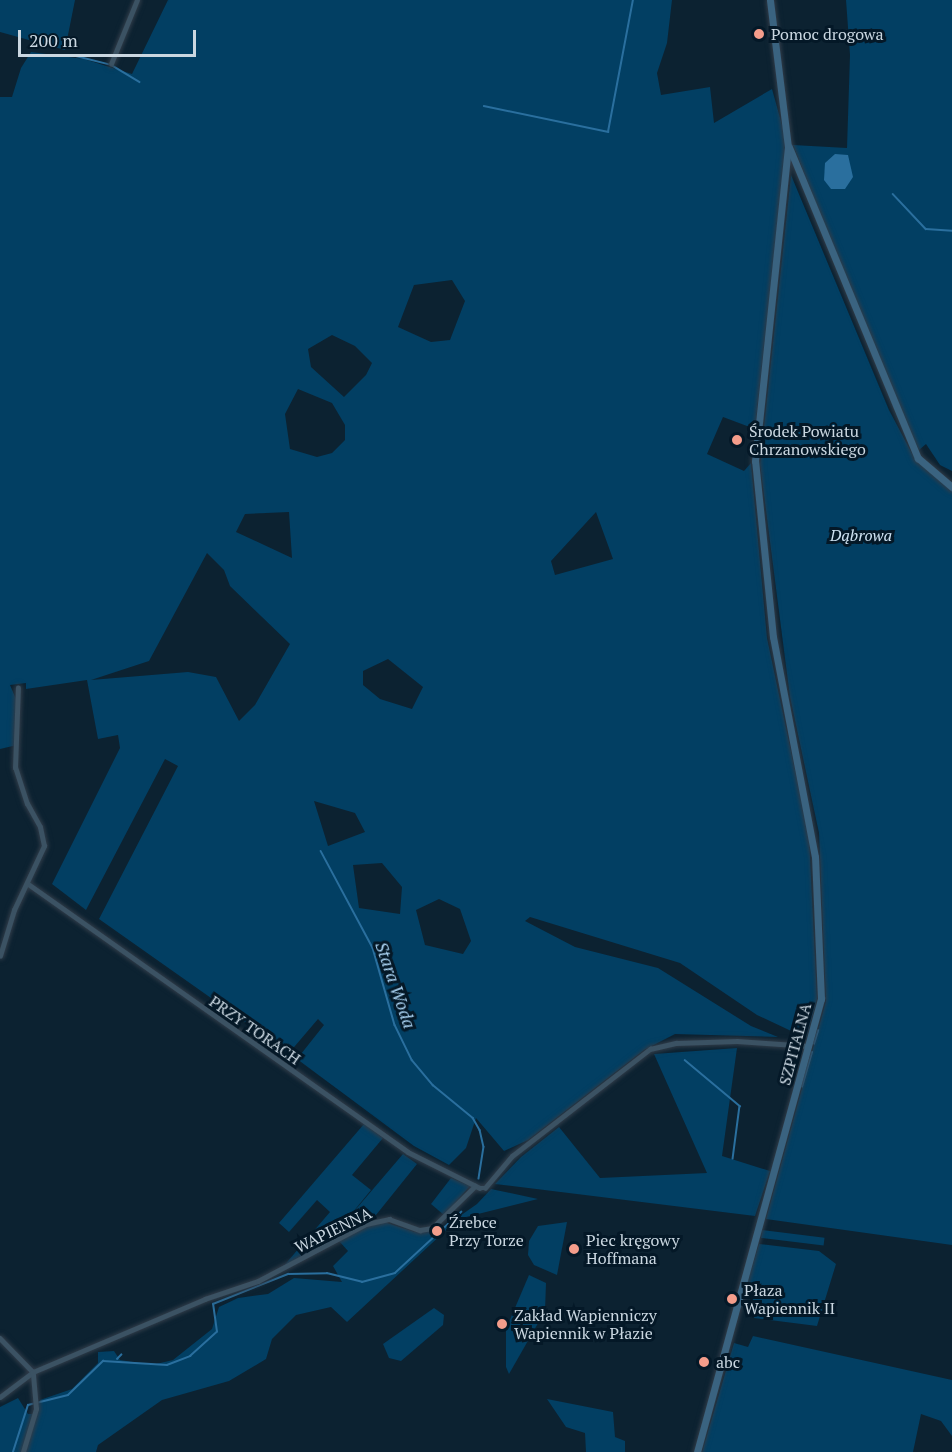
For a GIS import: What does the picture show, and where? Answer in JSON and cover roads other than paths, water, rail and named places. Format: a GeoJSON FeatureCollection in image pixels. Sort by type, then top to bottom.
{"type":"FeatureCollection","features":[{"type":"Feature","properties":{"kind":"main road"},"geometry":{"type":"LineString","coordinates":[[770,0],[788,147],[918,458],[952,487]]}},
{"type":"Feature","properties":{"kind":"main road","name":"SZPITALNA"},"geometry":{"type":"LineString","coordinates":[[697,1452],[821,999],[812,835],[773,637],[755,461],[788,147]]}},
{"type":"Feature","properties":{"kind":"street"},"geometry":{"type":"LineString","coordinates":[[111,64],[137,0]]}},
{"type":"Feature","properties":{"kind":"street"},"geometry":{"type":"LineString","coordinates":[[0,956],[14,910],[43,854],[43,837],[20,785],[14,752],[18,688]]}},
{"type":"Feature","properties":{"kind":"street","name":"PRZY TORACH"},"geometry":{"type":"LineString","coordinates":[[27,883],[408,1152],[475,1186]]}},
{"type":"Feature","properties":{"kind":"street","name":"WAPIENNA"},"geometry":{"type":"LineString","coordinates":[[0,1397],[33,1372],[205,1299],[258,1281],[366,1224],[388,1219],[420,1230],[432,1228],[475,1186],[485,1188],[512,1156],[650,1049],[676,1043],[737,1041],[809,1046]]}},
{"type":"Feature","properties":{"kind":"street"},"geometry":{"type":"LineString","coordinates":[[0,1338],[33,1372],[36,1409],[23,1452]]}},
{"type":"Feature","properties":{"kind":"waterway"},"geometry":{"type":"LineString","coordinates":[[484,106],[608,132],[633,0]]}},
{"type":"Feature","properties":{"kind":"waterway"},"geometry":{"type":"LineString","coordinates":[[76,56],[108,64]]}},
{"type":"Feature","properties":{"kind":"waterway"},"geometry":{"type":"LineString","coordinates":[[113,66],[140,82]]}},
{"type":"Feature","properties":{"kind":"waterway"},"geometry":{"type":"LineString","coordinates":[[893,194],[926,229],[952,231]]}},
{"type":"Feature","properties":{"kind":"waterway","name":"Stara Woda"},"geometry":{"type":"LineString","coordinates":[[321,851],[373,948],[395,1025],[412,1060],[433,1085],[473,1118],[480,1130],[484,1147],[479,1179]]}},
{"type":"Feature","properties":{"kind":"waterway"},"geometry":{"type":"LineString","coordinates":[[814,1044],[818,1031]]}},
{"type":"Feature","properties":{"kind":"waterway"},"geometry":{"type":"LineString","coordinates":[[802,1087],[812,1052]]}},
{"type":"Feature","properties":{"kind":"waterway"},"geometry":{"type":"LineString","coordinates":[[685,1060],[740,1106],[733,1159]]}},
{"type":"Feature","properties":{"kind":"waterway","name":"Stara Woda"},"geometry":{"type":"LineString","coordinates":[[13,1452],[28,1405],[68,1395],[103,1361],[167,1365],[190,1356],[217,1332],[213,1304],[288,1274],[327,1273],[362,1282],[395,1273],[461,1212]]}},
{"type":"Feature","properties":{"kind":"waterway","name":"Stara Woda"},"geometry":{"type":"LineString","coordinates":[[117,1359],[121,1355]]}},
{"type":"Feature","properties":{"kind":"place","name":"Pomoc drogowa"},"geometry":{"type":"Point","coordinates":[759,34]}},
{"type":"Feature","properties":{"kind":"place","name":"Środek Powiatu Chrzanowskiego"},"geometry":{"type":"Point","coordinates":[737,440]}},
{"type":"Feature","properties":{"kind":"place","name":"Źrebce Przy Torze"},"geometry":{"type":"Point","coordinates":[437,1231]}},
{"type":"Feature","properties":{"kind":"place","name":"Piec kręgowy Hoffmana"},"geometry":{"type":"Point","coordinates":[574,1249]}},
{"type":"Feature","properties":{"kind":"place","name":"Płaza Wapiennik II"},"geometry":{"type":"Point","coordinates":[732,1299]}},
{"type":"Feature","properties":{"kind":"place","name":"Zakład Wapienniczy Wapiennik w Płazie"},"geometry":{"type":"Point","coordinates":[502,1324]}},
{"type":"Feature","properties":{"kind":"place","name":"abc"},"geometry":{"type":"Point","coordinates":[704,1362]}},
{"type":"Feature","properties":{"kind":"park label","name":"Dąbrowa"},"geometry":{"type":"Point","coordinates":[861,535]}}]}
